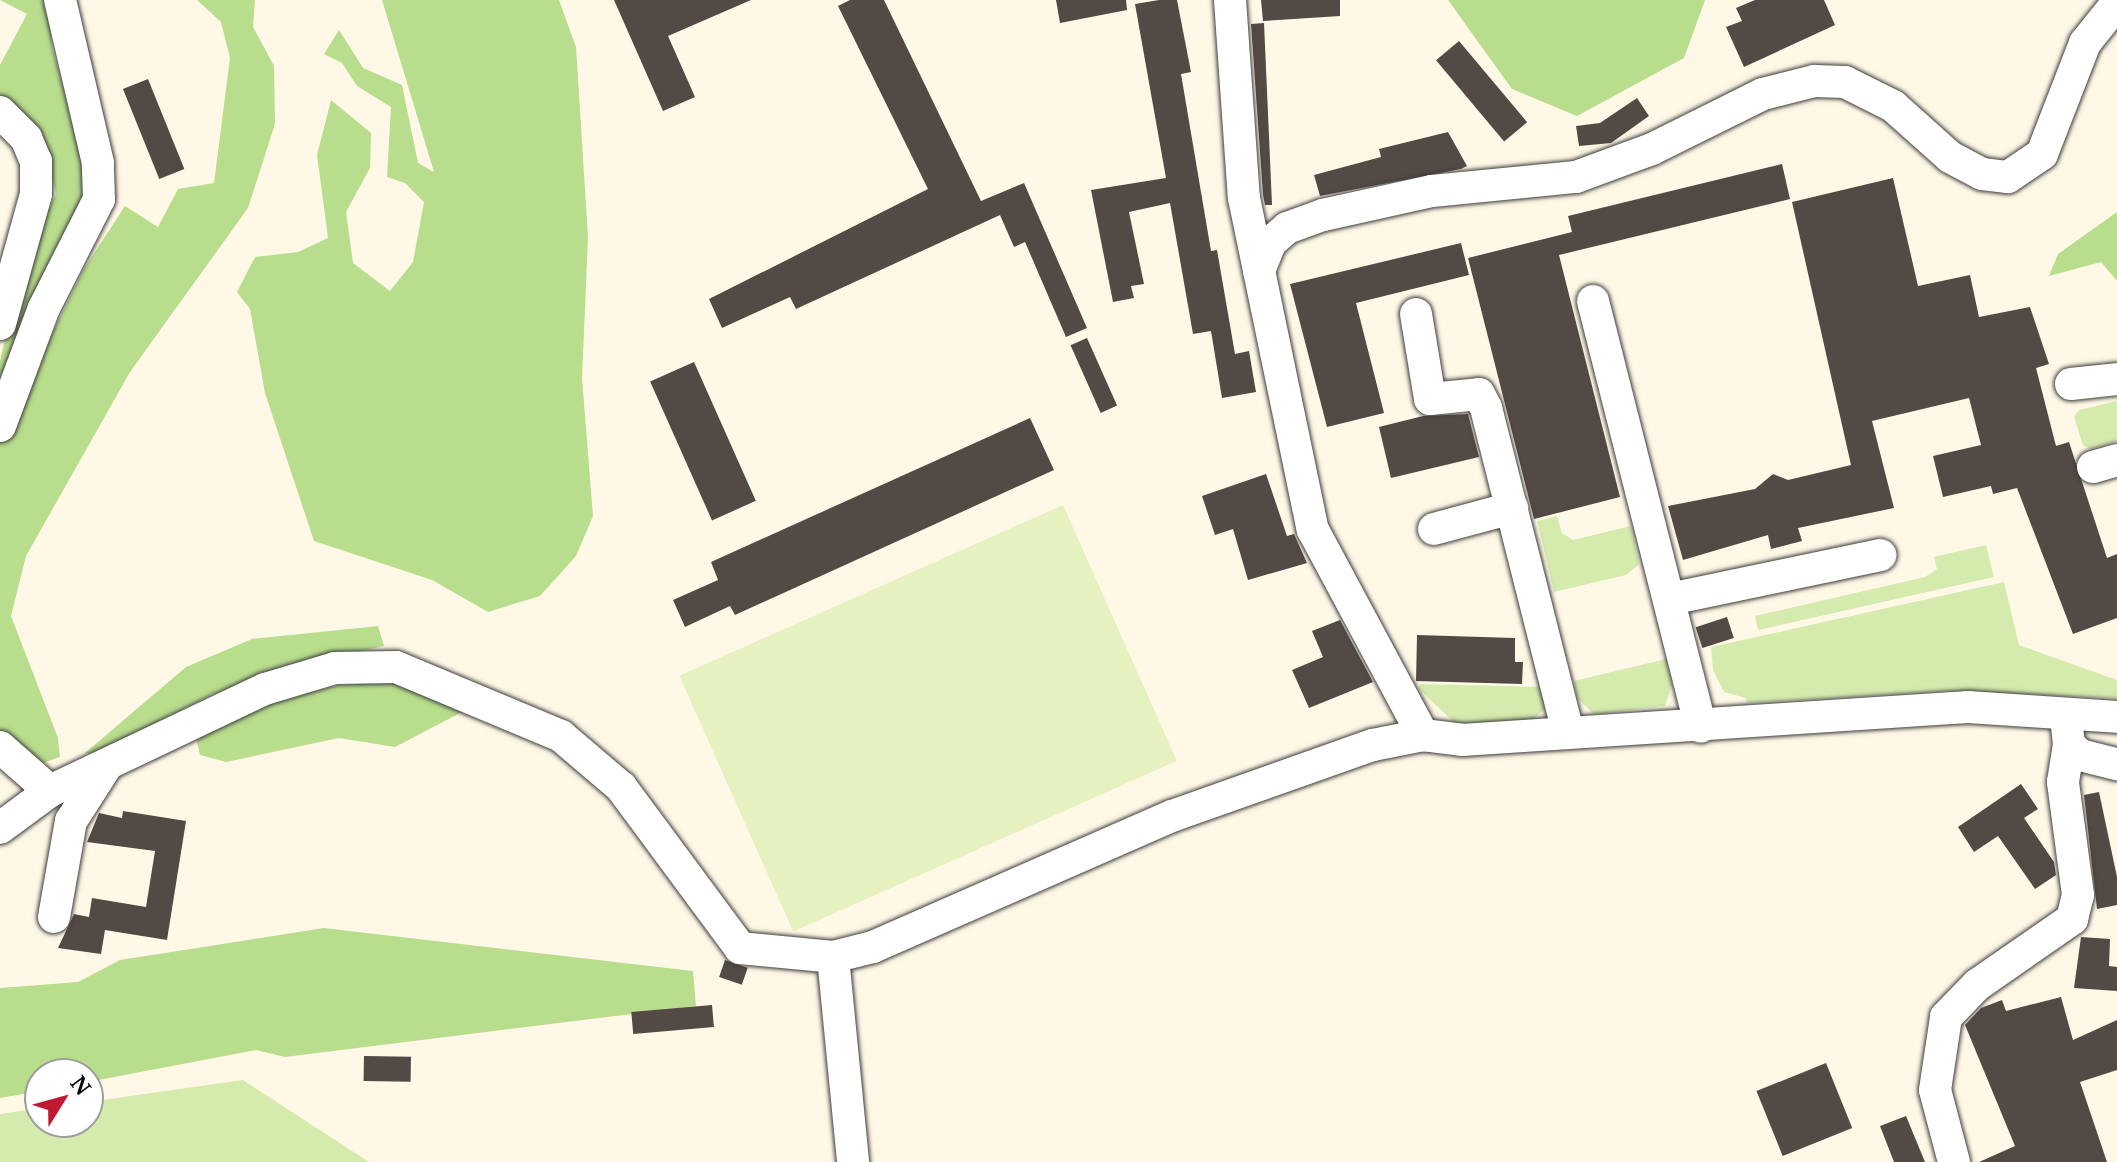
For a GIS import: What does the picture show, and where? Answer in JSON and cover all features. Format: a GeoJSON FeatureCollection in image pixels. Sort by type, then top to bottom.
{"type":"FeatureCollection","features":[{"type":"Feature","properties":{"kind":"street"},"geometry":{"type":"LineString","coordinates":[[0,426],[44,308],[99,199],[98,163],[60,0]]}},
{"type":"Feature","properties":{"kind":"street"},"geometry":{"type":"LineString","coordinates":[[1230,0],[1230,56],[1244,198],[1313,530],[1423,735]]}},
{"type":"Feature","properties":{"kind":"street"},"geometry":{"type":"LineString","coordinates":[[1259,271],[1271,242],[1287,228],[1323,215],[1432,191],[1576,177],[1652,149],[1763,94],[1814,81],[1845,82],[1893,106],[1950,157],[1982,174],[2008,177],[2042,154],[2085,43],[2117,3]]}},
{"type":"Feature","properties":{"kind":"street"},"geometry":{"type":"LineString","coordinates":[[0,112],[26,138],[36,161],[36,194],[0,324]]}},
{"type":"Feature","properties":{"kind":"street"},"geometry":{"type":"LineString","coordinates":[[1593,301],[1701,727]]}},
{"type":"Feature","properties":{"kind":"street"},"geometry":{"type":"LineString","coordinates":[[1416,314],[1430,399],[1479,394],[1512,508],[1568,733]]}},
{"type":"Feature","properties":{"kind":"street"},"geometry":{"type":"LineString","coordinates":[[2071,384],[2117,379]]}},
{"type":"Feature","properties":{"kind":"street"},"geometry":{"type":"LineString","coordinates":[[1434,529],[1512,508]]}},
{"type":"Feature","properties":{"kind":"street"},"geometry":{"type":"LineString","coordinates":[[1670,599],[1880,555]]}},
{"type":"Feature","properties":{"kind":"street"},"geometry":{"type":"LineString","coordinates":[[0,828],[50,791],[265,689],[335,668],[396,667],[561,736],[621,787],[729,939],[740,948],[833,957],[873,947],[1172,816],[1360,750],[1423,735],[1462,740],[1701,727],[1914,709],[2066,711],[2117,717]]}},
{"type":"Feature","properties":{"kind":"street"},"geometry":{"type":"LineString","coordinates":[[1954,1162],[1935,1090],[1946,1017],[1977,985],[2072,919],[2078,895],[2063,782],[2069,745],[2066,711]]}},
{"type":"Feature","properties":{"kind":"street"},"geometry":{"type":"LineString","coordinates":[[2069,745],[2080,755],[2117,764]]}},
{"type":"Feature","properties":{"kind":"street"},"geometry":{"type":"LineString","coordinates":[[0,747],[50,791]]}},
{"type":"Feature","properties":{"kind":"street"},"geometry":{"type":"LineString","coordinates":[[54,917],[71,821],[107,765]]}},
{"type":"Feature","properties":{"kind":"street"},"geometry":{"type":"LineString","coordinates":[[833,957],[853,1162]]}},
{"type":"Feature","properties":{"kind":"green space"},"geometry":{"type":"Polygon","coordinates":[[[0,0],[48,0],[52,47],[90,184],[0,396],[0,361],[19,276],[56,194],[45,151],[0,94],[0,65],[27,14],[0,0]]]}},
{"type":"Feature","properties":{"kind":"green space"},"geometry":{"type":"Polygon","coordinates":[[[197,0],[255,0],[253,27],[274,66],[275,124],[248,208],[130,372],[26,556],[11,616],[58,738],[60,757],[43,763],[0,733],[0,440],[84,269],[125,206],[158,227],[178,189],[214,183],[230,58],[221,22],[197,0]]]}},
{"type":"Feature","properties":{"kind":"green space"},"geometry":{"type":"Polygon","coordinates":[[[382,0],[559,0],[576,47],[588,238],[582,378],[593,516],[576,556],[540,596],[488,612],[432,580],[314,541],[265,393],[250,309],[237,292],[255,257],[298,252],[328,238],[317,155],[331,100],[371,133],[370,168],[346,212],[353,263],[390,291],[413,262],[424,202],[405,183],[387,177],[391,107],[357,86],[342,63],[324,54],[339,30],[363,68],[402,85],[418,163],[434,172],[382,0]]]}},
{"type":"Feature","properties":{"kind":"green space"},"geometry":{"type":"Polygon","coordinates":[[[1448,0],[1705,0],[1684,58],[1577,116],[1512,89],[1448,0]]]}},
{"type":"Feature","properties":{"kind":"green space"},"geometry":{"type":"Polygon","coordinates":[[[2117,212],[2117,281],[2101,262],[2049,276],[2058,254],[2117,212]]]}},
{"type":"Feature","properties":{"kind":"green space"},"geometry":{"type":"Polygon","coordinates":[[[2117,401],[2117,441],[2091,449],[2083,445],[2074,417],[2079,410],[2117,401]]]}},
{"type":"Feature","properties":{"kind":"green space"},"geometry":{"type":"Polygon","coordinates":[[[1063,505],[1177,761],[793,932],[679,676],[1063,505]]]}},
{"type":"Feature","properties":{"kind":"green space"},"geometry":{"type":"Polygon","coordinates":[[[1557,516],[1562,533],[1573,540],[1631,526],[1639,564],[1626,575],[1554,592],[1537,521],[1557,516]]]}},
{"type":"Feature","properties":{"kind":"green space"},"geometry":{"type":"Polygon","coordinates":[[[1986,545],[1994,577],[1758,630],[1755,616],[1925,577],[1937,569],[1934,557],[1986,545]]]}},
{"type":"Feature","properties":{"kind":"green space"},"geometry":{"type":"Polygon","coordinates":[[[2004,582],[2019,645],[2117,680],[2117,698],[1947,691],[1747,703],[1746,698],[1724,692],[1713,670],[1711,647],[2004,582]]]}},
{"type":"Feature","properties":{"kind":"green space"},"geometry":{"type":"Polygon","coordinates":[[[378,626],[384,646],[297,665],[213,694],[96,754],[85,753],[186,667],[252,639],[378,626]]]}},
{"type":"Feature","properties":{"kind":"green space"},"geometry":{"type":"Polygon","coordinates":[[[1666,659],[1672,684],[1665,706],[1594,714],[1577,698],[1574,681],[1666,659]]]}},
{"type":"Feature","properties":{"kind":"green space"},"geometry":{"type":"Polygon","coordinates":[[[395,682],[464,711],[395,747],[339,738],[226,762],[200,755],[196,737],[274,701],[340,685],[395,682]]]}},
{"type":"Feature","properties":{"kind":"green space"},"geometry":{"type":"Polygon","coordinates":[[[1420,684],[1543,687],[1547,708],[1531,720],[1456,724],[1419,689],[1420,684]]]}},
{"type":"Feature","properties":{"kind":"green space"},"geometry":{"type":"Polygon","coordinates":[[[324,928],[693,971],[696,1006],[285,1057],[256,1050],[104,1079],[104,1058],[24,1058],[24,1094],[0,1098],[0,988],[78,982],[120,960],[324,928]]]}},
{"type":"Feature","properties":{"kind":"green space"},"geometry":{"type":"Polygon","coordinates":[[[243,1080],[369,1162],[0,1162],[0,1114],[24,1110],[24,1138],[104,1138],[104,1100],[243,1080]]]}},
{"type":"Feature","properties":{"kind":"building"},"geometry":{"type":"Polygon","coordinates":[[[614,0],[751,0],[668,36],[695,97],[663,111],[614,0]]]}},
{"type":"Feature","properties":{"kind":"building"},"geometry":{"type":"Polygon","coordinates":[[[850,0],[884,0],[981,201],[1024,183],[1087,328],[1066,337],[1025,242],[1014,247],[1000,215],[796,309],[790,297],[722,328],[709,299],[928,189],[838,6],[850,0]]]}},
{"type":"Feature","properties":{"kind":"building"},"geometry":{"type":"Polygon","coordinates":[[[1056,0],[1126,0],[1127,10],[1060,23],[1056,0]]]}},
{"type":"Feature","properties":{"kind":"building"},"geometry":{"type":"Polygon","coordinates":[[[1177,0],[1191,72],[1181,74],[1211,251],[1217,250],[1235,354],[1249,351],[1256,392],[1222,398],[1211,331],[1193,334],[1170,203],[1129,212],[1144,284],[1131,286],[1134,298],[1113,302],[1091,190],[1166,178],[1135,4],[1177,0]]]}},
{"type":"Feature","properties":{"kind":"building"},"geometry":{"type":"Polygon","coordinates":[[[1261,0],[1340,0],[1340,16],[1263,21],[1261,0]]]}},
{"type":"Feature","properties":{"kind":"building"},"geometry":{"type":"Polygon","coordinates":[[[1755,0],[1824,0],[1835,25],[1744,67],[1726,27],[1742,21],[1736,8],[1755,0]]]}},
{"type":"Feature","properties":{"kind":"building"},"geometry":{"type":"Polygon","coordinates":[[[1264,23],[1272,205],[1265,205],[1263,195],[1251,24],[1264,23]]]}},
{"type":"Feature","properties":{"kind":"building"},"geometry":{"type":"Polygon","coordinates":[[[1459,41],[1527,122],[1504,141],[1436,60],[1459,41]]]}},
{"type":"Feature","properties":{"kind":"building"},"geometry":{"type":"Polygon","coordinates":[[[148,79],[184,169],[159,179],[123,89],[148,79]]]}},
{"type":"Feature","properties":{"kind":"building"},"geometry":{"type":"Polygon","coordinates":[[[1637,98],[1649,116],[1611,143],[1579,146],[1576,126],[1600,123],[1637,98]]]}},
{"type":"Feature","properties":{"kind":"building"},"geometry":{"type":"Polygon","coordinates":[[[1448,132],[1467,166],[1320,196],[1314,175],[1381,157],[1379,149],[1448,132]]]}},
{"type":"Feature","properties":{"kind":"building"},"geometry":{"type":"Polygon","coordinates":[[[1782,164],[1790,199],[1559,255],[1620,497],[1534,519],[1468,258],[1572,232],[1568,216],[1782,164]]]}},
{"type":"Feature","properties":{"kind":"building"},"geometry":{"type":"Polygon","coordinates":[[[1893,178],[1918,286],[1970,275],[1979,317],[2030,307],[2049,364],[2036,368],[2056,446],[2069,442],[2107,558],[2117,554],[2117,618],[2073,634],[2017,488],[1993,494],[1991,486],[1943,497],[1933,456],[1981,445],[1969,398],[1872,421],[1894,508],[1798,528],[1802,541],[1771,549],[1768,535],[1683,560],[1668,506],[1755,489],[1773,474],[1788,480],[1851,465],[1792,202],[1893,178]]]}},
{"type":"Feature","properties":{"kind":"building"},"geometry":{"type":"Polygon","coordinates":[[[1461,243],[1469,275],[1356,303],[1384,413],[1327,427],[1290,284],[1461,243]]]}},
{"type":"Feature","properties":{"kind":"building"},"geometry":{"type":"Polygon","coordinates":[[[1087,338],[1117,406],[1101,413],[1071,345],[1087,338]]]}},
{"type":"Feature","properties":{"kind":"building"},"geometry":{"type":"Polygon","coordinates":[[[694,362],[756,501],[712,520],[650,382],[694,362]]]}},
{"type":"Feature","properties":{"kind":"building"},"geometry":{"type":"Polygon","coordinates":[[[1468,414],[1479,457],[1391,478],[1379,427],[1423,416],[1468,414]]]}},
{"type":"Feature","properties":{"kind":"building"},"geometry":{"type":"Polygon","coordinates":[[[1030,418],[1054,470],[735,615],[730,606],[685,627],[673,600],[718,580],[711,562],[1030,418]]]}},
{"type":"Feature","properties":{"kind":"building"},"geometry":{"type":"Polygon","coordinates":[[[1266,474],[1287,536],[1294,534],[1307,563],[1248,580],[1233,529],[1215,535],[1202,496],[1266,474]]]}},
{"type":"Feature","properties":{"kind":"building"},"geometry":{"type":"Polygon","coordinates":[[[1727,617],[1734,638],[1702,648],[1696,627],[1727,617]]]}},
{"type":"Feature","properties":{"kind":"building"},"geometry":{"type":"Polygon","coordinates":[[[1340,620],[1373,682],[1309,708],[1292,670],[1323,657],[1312,631],[1340,620]]]}},
{"type":"Feature","properties":{"kind":"building"},"geometry":{"type":"Polygon","coordinates":[[[1417,635],[1515,638],[1515,662],[1523,662],[1522,684],[1416,681],[1417,635]]]}},
{"type":"Feature","properties":{"kind":"building"},"geometry":{"type":"Polygon","coordinates":[[[2021,784],[2038,809],[2024,818],[2054,862],[2056,875],[2035,889],[1998,836],[1974,852],[1958,827],[2021,784]]]}},
{"type":"Feature","properties":{"kind":"building"},"geometry":{"type":"Polygon","coordinates":[[[2099,792],[2117,877],[2117,905],[2097,909],[2084,795],[2099,792]]]}},
{"type":"Feature","properties":{"kind":"building"},"geometry":{"type":"Polygon","coordinates":[[[123,811],[186,821],[167,940],[105,930],[101,954],[58,948],[74,914],[89,917],[92,898],[146,907],[155,851],[87,842],[99,813],[122,818],[123,811]]]}},
{"type":"Feature","properties":{"kind":"building"},"geometry":{"type":"Polygon","coordinates":[[[2081,937],[2110,939],[2109,966],[2117,967],[2117,991],[2074,988],[2081,937]]]}},
{"type":"Feature","properties":{"kind":"building"},"geometry":{"type":"Polygon","coordinates":[[[725,960],[748,968],[742,985],[719,977],[725,960]]]}},
{"type":"Feature","properties":{"kind":"building"},"geometry":{"type":"Polygon","coordinates":[[[2061,997],[2073,1040],[2117,1020],[2117,1070],[2080,1082],[2107,1162],[1979,1162],[2015,1146],[1965,1025],[1981,1008],[2002,1000],[2006,1011],[2061,997]]]}},
{"type":"Feature","properties":{"kind":"building"},"geometry":{"type":"Polygon","coordinates":[[[712,1005],[714,1027],[633,1034],[631,1012],[712,1005]]]}},
{"type":"Feature","properties":{"kind":"building"},"geometry":{"type":"Polygon","coordinates":[[[364,1056],[411,1057],[411,1082],[364,1081],[364,1056]]]}},
{"type":"Feature","properties":{"kind":"building"},"geometry":{"type":"Polygon","coordinates":[[[1826,1063],[1852,1128],[1783,1156],[1756,1091],[1826,1063]]]}},
{"type":"Feature","properties":{"kind":"building"},"geometry":{"type":"Polygon","coordinates":[[[1906,1116],[1925,1162],[1894,1162],[1880,1126],[1906,1116]]]}}]}
